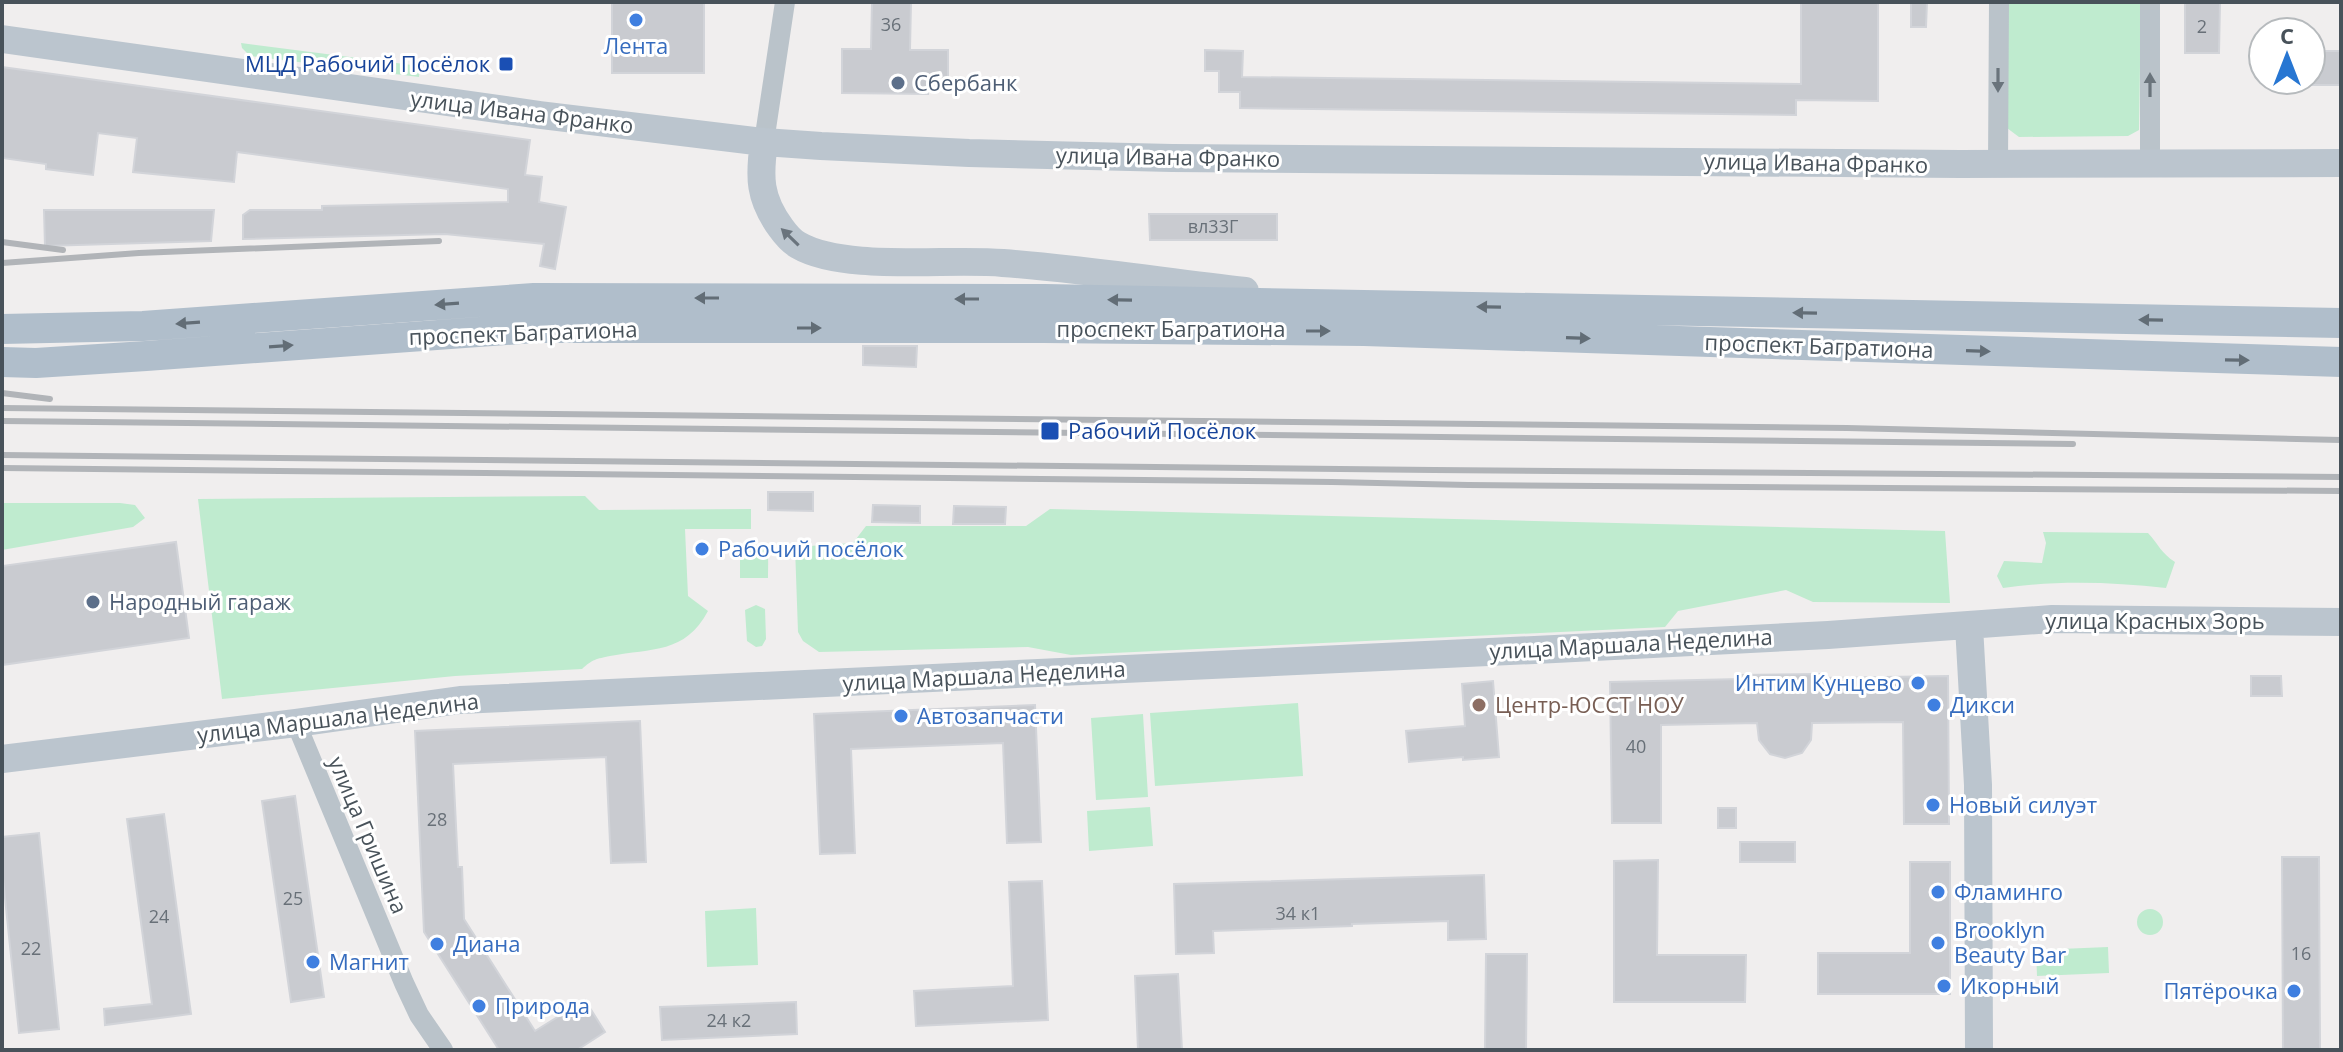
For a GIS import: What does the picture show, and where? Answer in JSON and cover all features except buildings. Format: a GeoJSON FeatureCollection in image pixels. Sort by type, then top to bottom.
{"type":"FeatureCollection","features":[{"type":"Feature","properties":{"kind":"main road","name":"проспект Багратиона"},"geometry":{"type":"LineString","coordinates":[[2,329],[143,326],[534,298],[1044,314],[1380,332],[2341,362]]}},
{"type":"Feature","properties":{"kind":"main road","name":"проспект Багратиона"},"geometry":{"type":"LineString","coordinates":[[2,364],[534,328],[1366,304],[2341,323]]}},
{"type":"Feature","properties":{"kind":"street"},"geometry":{"type":"LineString","coordinates":[[785,2],[761,181],[763,196],[776,221],[795,244],[835,258],[1002,263],[1366,304]]}},
{"type":"Feature","properties":{"kind":"street"},"geometry":{"type":"LineString","coordinates":[[1998,164],[1999,2]]}},
{"type":"Feature","properties":{"kind":"street"},"geometry":{"type":"LineString","coordinates":[[2150,2],[2150,163]]}},
{"type":"Feature","properties":{"kind":"street","name":"улица Ивана Франко"},"geometry":{"type":"LineString","coordinates":[[2,39],[540,115],[764,142],[969,153],[1998,164],[2341,163]]}},
{"type":"Feature","properties":{"kind":"street","name":"улица Красных Зорь"},"geometry":{"type":"LineString","coordinates":[[1969,626],[2052,619],[2341,622]]}},
{"type":"Feature","properties":{"kind":"street"},"geometry":{"type":"LineString","coordinates":[[1969,626],[1978,785],[1979,1050]]}},
{"type":"Feature","properties":{"kind":"street","name":"улица Маршала Неделина"},"geometry":{"type":"LineString","coordinates":[[2,759],[460,700],[1969,626]]}},
{"type":"Feature","properties":{"kind":"street","name":"улица Гришина"},"geometry":{"type":"LineString","coordinates":[[296,723],[404,983],[419,1015],[443,1050]]}},
{"type":"Feature","properties":{"kind":"green space"},"geometry":{"type":"Polygon","coordinates":[[[2007,2],[2141,2],[2139,130],[2128,136],[2019,137],[2007,128],[2007,2]]]}},
{"type":"Feature","properties":{"kind":"green space"},"geometry":{"type":"Polygon","coordinates":[[[241,43],[420,66],[419,77],[250,56],[241,43]]]}},
{"type":"Feature","properties":{"kind":"green space"},"geometry":{"type":"Polygon","coordinates":[[[585,496],[599,510],[751,509],[751,529],[685,529],[688,596],[708,611],[689,635],[666,647],[598,659],[582,669],[455,676],[222,699],[198,499],[585,496]]]}},
{"type":"Feature","properties":{"kind":"green space"},"geometry":{"type":"Polygon","coordinates":[[[2,503],[120,503],[135,505],[145,518],[133,527],[2,550],[2,503]]]}},
{"type":"Feature","properties":{"kind":"green space"},"geometry":{"type":"Polygon","coordinates":[[[1050,509],[1945,531],[1950,603],[1813,602],[1786,590],[1678,611],[1665,627],[1071,655],[1028,647],[819,652],[803,641],[798,632],[795,547],[853,543],[866,526],[1026,526],[1050,509]]]}},
{"type":"Feature","properties":{"kind":"green space"},"geometry":{"type":"Polygon","coordinates":[[[2043,532],[2148,533],[2175,562],[2166,588],[2084,583],[2003,588],[1997,576],[2004,561],[2042,563],[2046,543],[2043,532]]]}},
{"type":"Feature","properties":{"kind":"green space"},"geometry":{"type":"Polygon","coordinates":[[[740,544],[758,545],[766,550],[768,578],[740,578],[740,544]]]}},
{"type":"Feature","properties":{"kind":"green space"},"geometry":{"type":"Polygon","coordinates":[[[756,605],[765,609],[766,639],[762,646],[756,647],[747,641],[745,610],[756,605]]]}},
{"type":"Feature","properties":{"kind":"green space"},"geometry":{"type":"Polygon","coordinates":[[[1298,703],[1303,776],[1155,786],[1150,713],[1298,703]]]}},
{"type":"Feature","properties":{"kind":"green space"},"geometry":{"type":"Polygon","coordinates":[[[1143,714],[1148,797],[1096,800],[1091,718],[1143,714]]]}},
{"type":"Feature","properties":{"kind":"green space"},"geometry":{"type":"Polygon","coordinates":[[[1150,807],[1153,846],[1089,851],[1087,811],[1150,807]]]}},
{"type":"Feature","properties":{"kind":"green space"},"geometry":{"type":"Polygon","coordinates":[[[756,908],[758,965],[707,967],[705,911],[756,908]]]}},
{"type":"Feature","properties":{"kind":"green space"},"geometry":{"type":"Polygon","coordinates":[[[2150,909],[2159,913],[2163,922],[2159,931],[2150,935],[2141,931],[2137,922],[2141,913],[2150,909]]]}},
{"type":"Feature","properties":{"kind":"green space"},"geometry":{"type":"Polygon","coordinates":[[[2108,947],[2109,973],[2037,976],[2036,950],[2108,947]]]}},
{"type":"Feature","properties":{"kind":"railway"},"geometry":{"type":"LineString","coordinates":[[2,263],[139,253],[439,241]]}},
{"type":"Feature","properties":{"kind":"railway"},"geometry":{"type":"LineString","coordinates":[[2,242],[63,250]]}},
{"type":"Feature","properties":{"kind":"railway"},"geometry":{"type":"LineString","coordinates":[[2,393],[50,399]]}},
{"type":"Feature","properties":{"kind":"railway"},"geometry":{"type":"LineString","coordinates":[[2,408],[1847,428],[2341,440]]}},
{"type":"Feature","properties":{"kind":"railway"},"geometry":{"type":"LineString","coordinates":[[2,421],[2073,444]]}},
{"type":"Feature","properties":{"kind":"railway"},"geometry":{"type":"LineString","coordinates":[[2,455],[2341,477]]}},
{"type":"Feature","properties":{"kind":"railway"},"geometry":{"type":"LineString","coordinates":[[2,468],[1468,485],[2341,491]]}},
{"type":"Feature","properties":{"kind":"place","name":"Лента"},"geometry":{"type":"Point","coordinates":[636,20]}},
{"type":"Feature","properties":{"kind":"place","name":"МЦД Рабочий Посёлок"},"geometry":{"type":"Point","coordinates":[506,64]}},
{"type":"Feature","properties":{"kind":"place","name":"Сбербанк"},"geometry":{"type":"Point","coordinates":[898,83]}},
{"type":"Feature","properties":{"kind":"place","name":"Рабочий Посёлок"},"geometry":{"type":"Point","coordinates":[1050,431]}},
{"type":"Feature","properties":{"kind":"place","name":"Рабочий посёлок"},"geometry":{"type":"Point","coordinates":[702,549]}},
{"type":"Feature","properties":{"kind":"place","name":"Народный гараж"},"geometry":{"type":"Point","coordinates":[93,602]}},
{"type":"Feature","properties":{"kind":"place","name":"Интим Кунцево"},"geometry":{"type":"Point","coordinates":[1918,683]}},
{"type":"Feature","properties":{"kind":"place","name":"Центр-ЮССТ НОУ"},"geometry":{"type":"Point","coordinates":[1479,705]}},
{"type":"Feature","properties":{"kind":"place","name":"Дикси"},"geometry":{"type":"Point","coordinates":[1934,705]}},
{"type":"Feature","properties":{"kind":"place","name":"Автозапчасти"},"geometry":{"type":"Point","coordinates":[901,716]}},
{"type":"Feature","properties":{"kind":"place","name":"Новый силуэт"},"geometry":{"type":"Point","coordinates":[1933,805]}},
{"type":"Feature","properties":{"kind":"place","name":"Фламинго"},"geometry":{"type":"Point","coordinates":[1938,892]}},
{"type":"Feature","properties":{"kind":"place","name":"Brooklyn Beauty Bar"},"geometry":{"type":"Point","coordinates":[1938,943]}},
{"type":"Feature","properties":{"kind":"place","name":"Диана"},"geometry":{"type":"Point","coordinates":[437,944]}},
{"type":"Feature","properties":{"kind":"place","name":"Магнит"},"geometry":{"type":"Point","coordinates":[313,962]}},
{"type":"Feature","properties":{"kind":"place","name":"Икорный"},"geometry":{"type":"Point","coordinates":[1944,986]}},
{"type":"Feature","properties":{"kind":"place","name":"Пятёрочка"},"geometry":{"type":"Point","coordinates":[2294,991]}},
{"type":"Feature","properties":{"kind":"place","name":"Природа"},"geometry":{"type":"Point","coordinates":[479,1006]}}]}
